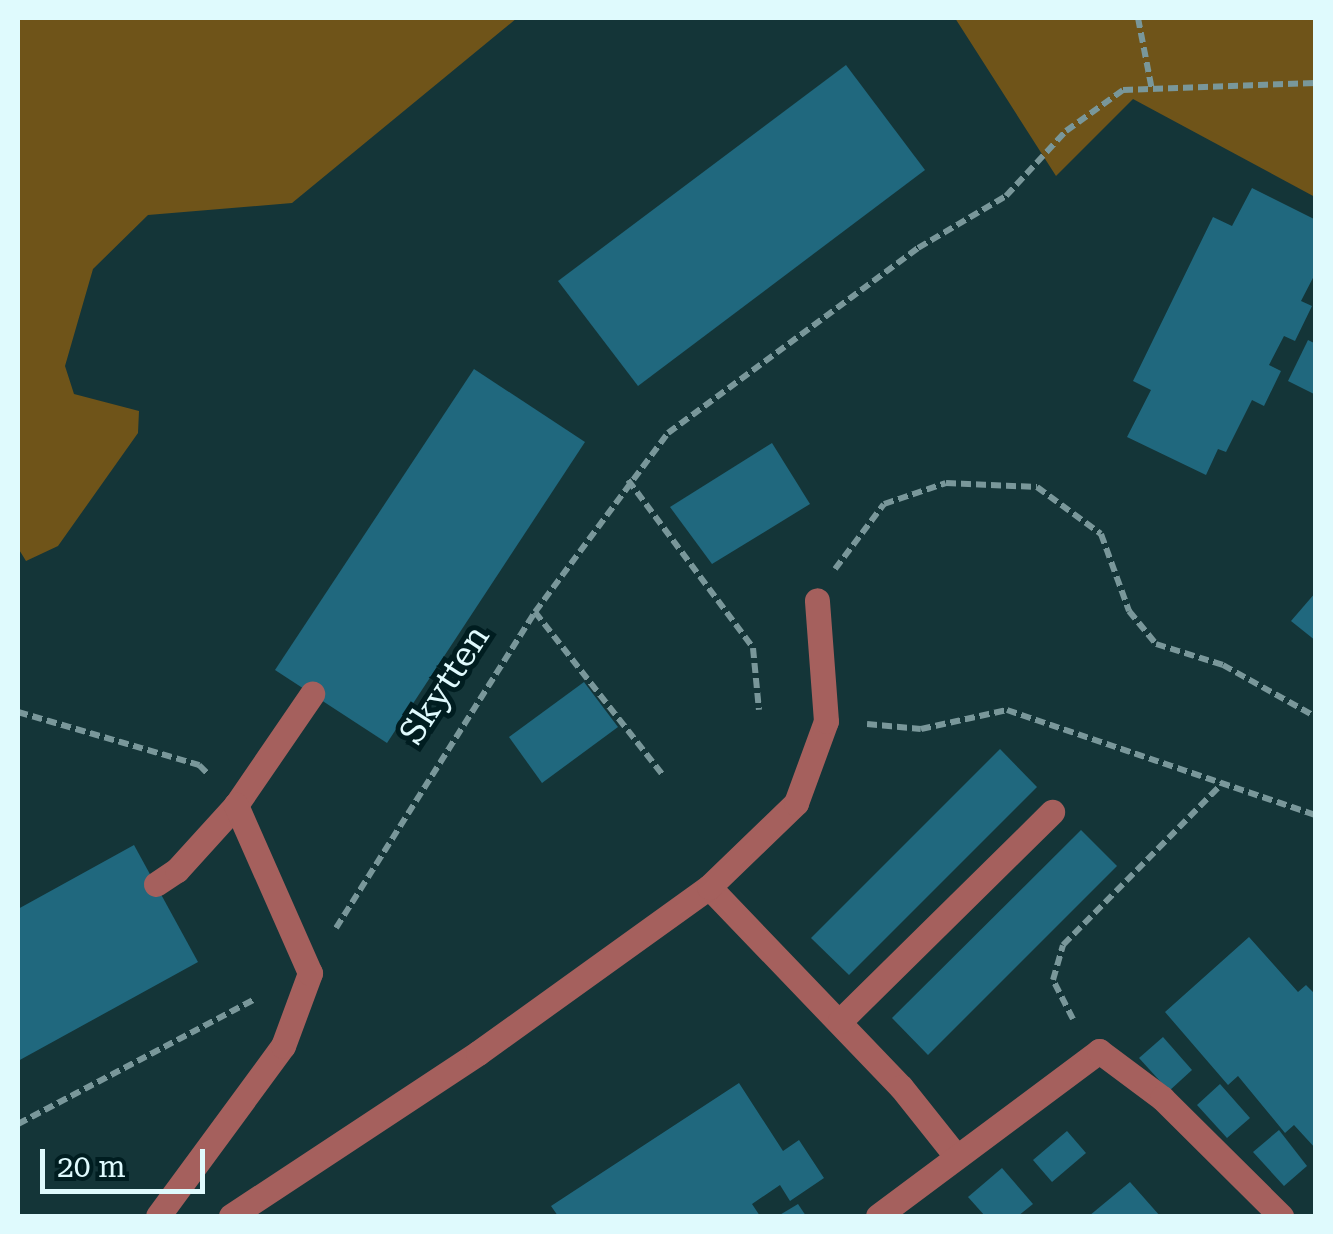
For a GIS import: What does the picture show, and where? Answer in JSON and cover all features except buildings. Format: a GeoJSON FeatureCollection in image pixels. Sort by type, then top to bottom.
{"type":"FeatureCollection","features":[{"type":"Feature","properties":{"kind":"street"},"geometry":{"type":"LineString","coordinates":[[231,1216],[478,1053],[709,887],[796,803],[826,721],[818,600]]}},
{"type":"Feature","properties":{"kind":"street"},"geometry":{"type":"LineString","coordinates":[[156,884],[178,870],[236,805],[312,694]]}},
{"type":"Feature","properties":{"kind":"street"},"geometry":{"type":"LineString","coordinates":[[158,1216],[283,1046],[310,973],[236,805]]}},
{"type":"Feature","properties":{"kind":"street"},"geometry":{"type":"LineString","coordinates":[[840,1021],[1052,812]]}},
{"type":"Feature","properties":{"kind":"street"},"geometry":{"type":"LineString","coordinates":[[709,887],[901,1087],[956,1155]]}},
{"type":"Feature","properties":{"kind":"street"},"geometry":{"type":"LineString","coordinates":[[878,1216],[1098,1051],[1162,1098],[1281,1216]]}},
{"type":"Feature","properties":{"kind":"path"},"geometry":{"type":"LineString","coordinates":[[1138,18],[1152,90]]}},
{"type":"Feature","properties":{"kind":"path","name":"Skytten"},"geometry":{"type":"LineString","coordinates":[[310,973],[442,752],[536,612],[628,480],[710,396],[918,248],[1006,196],[1066,131],[1123,90],[1316,83]]}},
{"type":"Feature","properties":{"kind":"path"},"geometry":{"type":"LineString","coordinates":[[628,480],[754,648],[760,710]]}},
{"type":"Feature","properties":{"kind":"path"},"geometry":{"type":"LineString","coordinates":[[818,600],[854,537],[884,504],[946,483],[1037,486],[1101,534],[1130,611],[1156,644],[1223,665],[1316,717]]}},
{"type":"Feature","properties":{"kind":"path"},"geometry":{"type":"LineString","coordinates":[[536,612],[663,776]]}},
{"type":"Feature","properties":{"kind":"path"},"geometry":{"type":"LineString","coordinates":[[826,721],[921,729],[1007,710],[1316,815]]}},
{"type":"Feature","properties":{"kind":"path"},"geometry":{"type":"LineString","coordinates":[[18,712],[199,764],[236,805]]}},
{"type":"Feature","properties":{"kind":"path"},"geometry":{"type":"LineString","coordinates":[[1098,1051],[1060,1001],[1054,963],[1062,946],[1223,783]]}},
{"type":"Feature","properties":{"kind":"path"},"geometry":{"type":"LineString","coordinates":[[18,1124],[310,973]]}},
{"type":"Feature","properties":{"kind":"shaded area"},"geometry":{"type":"Polygon","coordinates":[[[18,18],[517,18],[292,203],[148,215],[93,269],[65,366],[74,394],[139,411],[138,433],[58,546],[26,561],[18,548],[18,18]]]}},
{"type":"Feature","properties":{"kind":"shaded area"},"geometry":{"type":"Polygon","coordinates":[[[955,18],[1315,18],[1315,197],[1133,99],[1056,176],[955,18]]]}}]}
